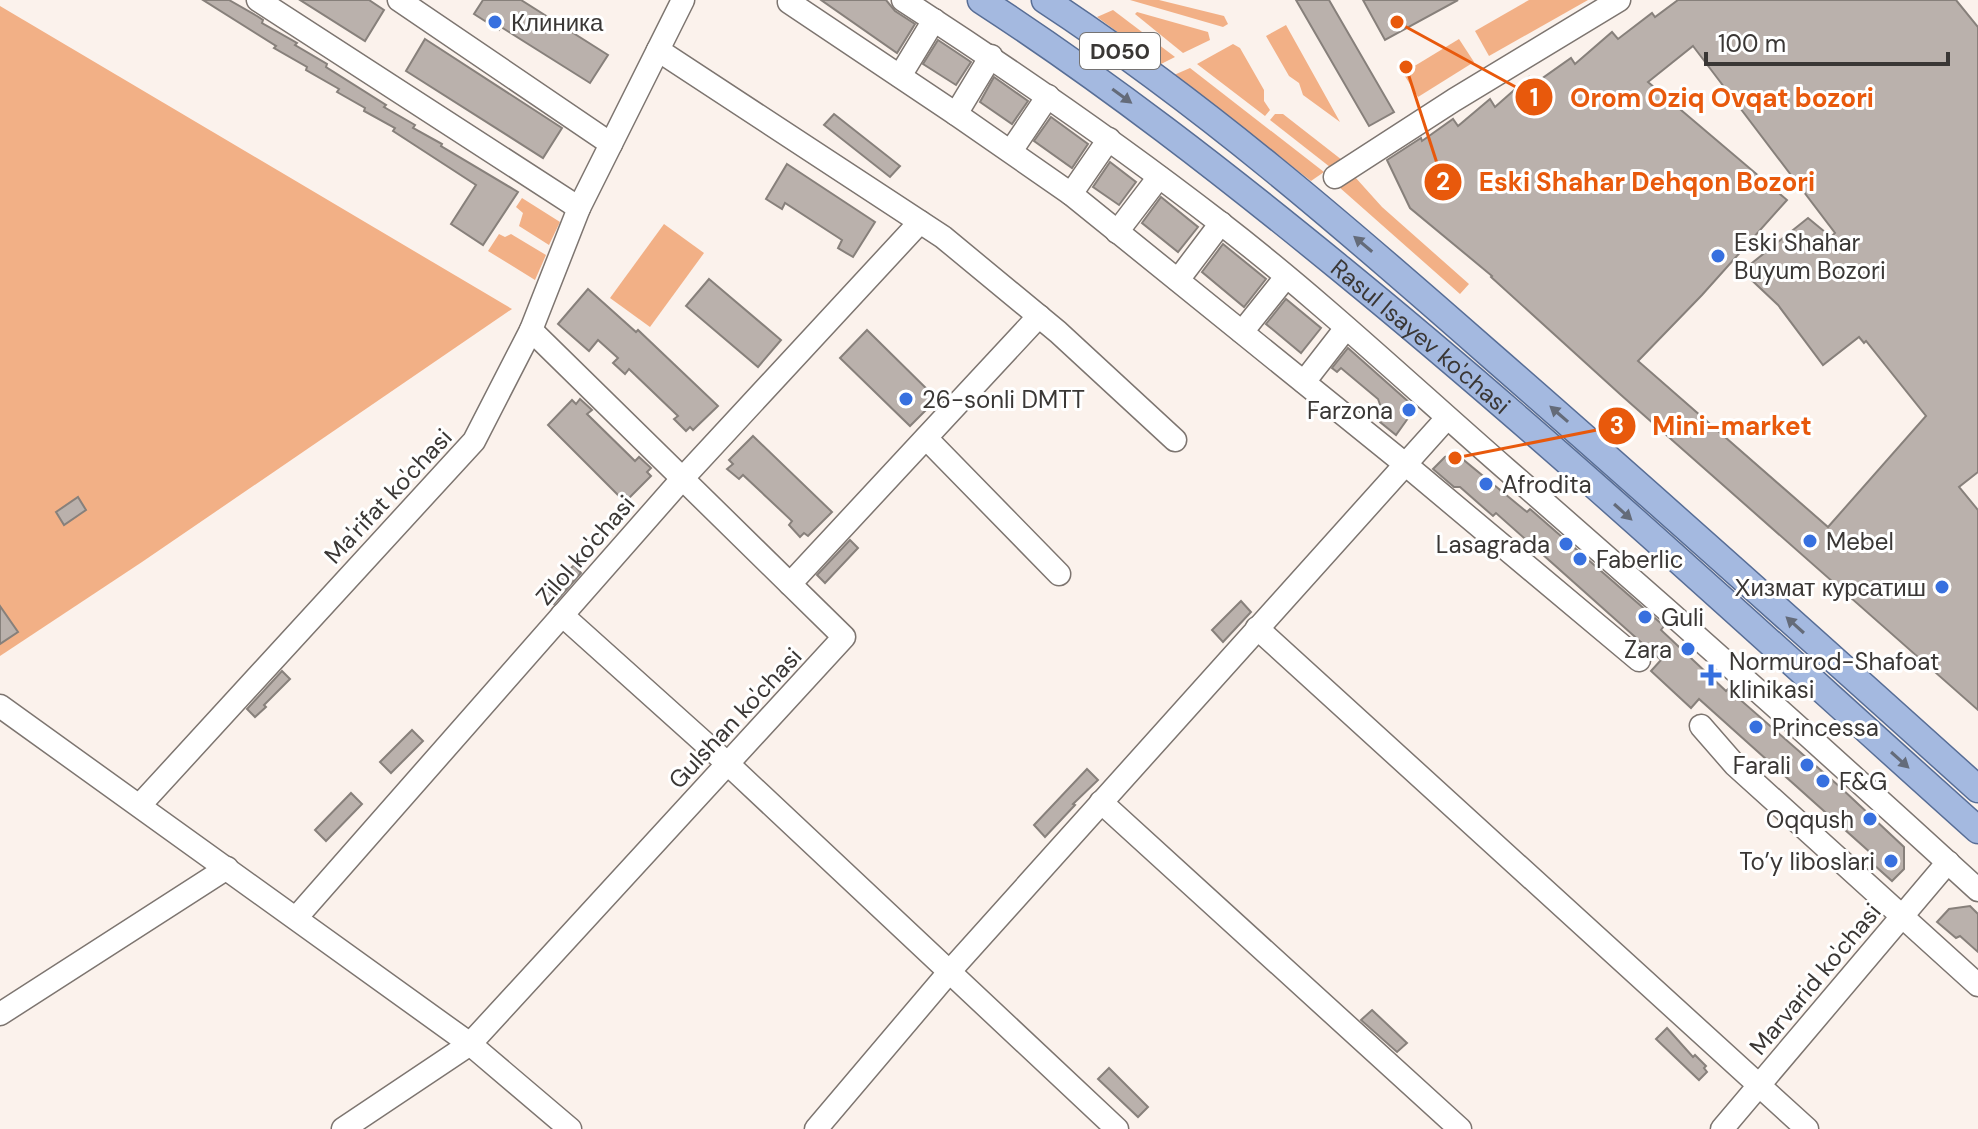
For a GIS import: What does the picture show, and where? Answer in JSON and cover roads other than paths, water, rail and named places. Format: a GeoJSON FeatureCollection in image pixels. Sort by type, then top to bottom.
{"type":"FeatureCollection","features":[{"type":"Feature","properties":{"kind":"main road","name":"Rasul Isayev ko'chasi"},"geometry":{"type":"LineString","coordinates":[[981,0],[1146,114],[1468,373],[1978,830]]}},
{"type":"Feature","properties":{"kind":"main road","name":"Rasul Isayev ko'chasi"},"geometry":{"type":"LineString","coordinates":[[1045,0],[1151,74],[1398,274],[1625,471],[1978,789]]}},
{"type":"Feature","properties":{"kind":"street"},"geometry":{"type":"LineString","coordinates":[[258,0],[579,208]]}},
{"type":"Feature","properties":{"kind":"street"},"geometry":{"type":"LineString","coordinates":[[399,0],[611,144]]}},
{"type":"Feature","properties":{"kind":"street","name":"Ma'rifat ko'chasi"},"geometry":{"type":"LineString","coordinates":[[140,805],[474,441],[531,330],[579,208],[683,0]]}},
{"type":"Feature","properties":{"kind":"street"},"geometry":{"type":"LineString","coordinates":[[903,0],[991,56],[1221,223],[1635,581],[1978,890]]}},
{"type":"Feature","properties":{"kind":"street"},"geometry":{"type":"LineString","coordinates":[[1335,177],[1454,100],[1619,0]]}},
{"type":"Feature","properties":{"kind":"street"},"geometry":{"type":"LineString","coordinates":[[789,2],[814,8],[900,76],[1071,194],[1405,464],[1639,660]]}},
{"type":"Feature","properties":{"kind":"street"},"geometry":{"type":"LineString","coordinates":[[900,76],[934,20]]}},
{"type":"Feature","properties":{"kind":"street"},"geometry":{"type":"LineString","coordinates":[[658,50],[943,237],[1039,316],[1175,440]]}},
{"type":"Feature","properties":{"kind":"street"},"geometry":{"type":"LineString","coordinates":[[956,114],[991,56]]}},
{"type":"Feature","properties":{"kind":"street"},"geometry":{"type":"LineString","coordinates":[[1011,151],[1048,96]]}},
{"type":"Feature","properties":{"kind":"street"},"geometry":{"type":"LineString","coordinates":[[1071,194],[1109,139]]}},
{"type":"Feature","properties":{"kind":"street"},"geometry":{"type":"LineString","coordinates":[[1117,232],[1159,177]]}},
{"type":"Feature","properties":{"kind":"street","name":"Zilol ko'chasi"},"geometry":{"type":"LineString","coordinates":[[296,918],[682,479],[920,222]]}},
{"type":"Feature","properties":{"kind":"street"},"geometry":{"type":"LineString","coordinates":[[1178,280],[1221,223]]}},
{"type":"Feature","properties":{"kind":"street"},"geometry":{"type":"LineString","coordinates":[[1242,332],[1286,277]]}},
{"type":"Feature","properties":{"kind":"street"},"geometry":{"type":"LineString","coordinates":[[790,584],[1039,316]]}},
{"type":"Feature","properties":{"kind":"street"},"geometry":{"type":"LineString","coordinates":[[1304,382],[1346,328]]}},
{"type":"Feature","properties":{"kind":"street","name":"Gulshan ko'chasi"},"geometry":{"type":"LineString","coordinates":[[343,1129],[470,1044],[844,637],[531,330]]}},
{"type":"Feature","properties":{"kind":"street"},"geometry":{"type":"LineString","coordinates":[[816,1129],[950,971],[1447,418]]}},
{"type":"Feature","properties":{"kind":"street"},"geometry":{"type":"LineString","coordinates":[[926,438],[1059,574]]}},
{"type":"Feature","properties":{"kind":"street"},"geometry":{"type":"LineString","coordinates":[[562,615],[728,764],[1117,1129]]}},
{"type":"Feature","properties":{"kind":"street"},"geometry":{"type":"LineString","coordinates":[[1257,628],[1807,1129]]}},
{"type":"Feature","properties":{"kind":"street"},"geometry":{"type":"LineString","coordinates":[[0,706],[470,1044],[570,1129]]}},
{"type":"Feature","properties":{"kind":"street"},"geometry":{"type":"LineString","coordinates":[[1701,726],[1735,765],[1978,985]]}},
{"type":"Feature","properties":{"kind":"street"},"geometry":{"type":"LineString","coordinates":[[1101,802],[1460,1129]]}},
{"type":"Feature","properties":{"kind":"street","name":"Marvarid ko'chasi"},"geometry":{"type":"LineString","coordinates":[[1722,1129],[1948,862]]}},
{"type":"Feature","properties":{"kind":"street"},"geometry":{"type":"LineString","coordinates":[[0,1014],[227,868]]}},
{"type":"Feature","properties":{"kind":"place","name":"Клиника"},"geometry":{"type":"Point","coordinates":[495,22]}},
{"type":"Feature","properties":{"kind":"place","name":"Orom Oziq Ovqat bozori"},"geometry":{"type":"Point","coordinates":[1397,22]}},
{"type":"Feature","properties":{"kind":"place","name":"Eski Shahar Dehqon Bozori"},"geometry":{"type":"Point","coordinates":[1406,67]}},
{"type":"Feature","properties":{"kind":"place","name":"Eski Shahar Buyum Bozori"},"geometry":{"type":"Point","coordinates":[1718,256]}},
{"type":"Feature","properties":{"kind":"place","name":"26-sonli DMTT"},"geometry":{"type":"Point","coordinates":[906,399]}},
{"type":"Feature","properties":{"kind":"place","name":"Farzona"},"geometry":{"type":"Point","coordinates":[1409,410]}},
{"type":"Feature","properties":{"kind":"place","name":"Mini-market"},"geometry":{"type":"Point","coordinates":[1455,458]}},
{"type":"Feature","properties":{"kind":"place","name":"Afrodita"},"geometry":{"type":"Point","coordinates":[1486,484]}},
{"type":"Feature","properties":{"kind":"place","name":"Mebel"},"geometry":{"type":"Point","coordinates":[1810,541]}},
{"type":"Feature","properties":{"kind":"place","name":"Lasagrada"},"geometry":{"type":"Point","coordinates":[1566,544]}},
{"type":"Feature","properties":{"kind":"place","name":"Faberlic"},"geometry":{"type":"Point","coordinates":[1580,559]}},
{"type":"Feature","properties":{"kind":"place","name":"Хизмат курсатиш"},"geometry":{"type":"Point","coordinates":[1942,587]}},
{"type":"Feature","properties":{"kind":"place","name":"Guli"},"geometry":{"type":"Point","coordinates":[1645,617]}},
{"type":"Feature","properties":{"kind":"place","name":"Zara"},"geometry":{"type":"Point","coordinates":[1688,649]}},
{"type":"Feature","properties":{"kind":"place","name":"Normurod-Shafoat klinikasi"},"geometry":{"type":"Point","coordinates":[1711,675]}},
{"type":"Feature","properties":{"kind":"place","name":"Princessa"},"geometry":{"type":"Point","coordinates":[1756,727]}},
{"type":"Feature","properties":{"kind":"place","name":"Farali"},"geometry":{"type":"Point","coordinates":[1807,765]}},
{"type":"Feature","properties":{"kind":"place","name":"F&G"},"geometry":{"type":"Point","coordinates":[1823,781]}},
{"type":"Feature","properties":{"kind":"place","name":"Oqqush"},"geometry":{"type":"Point","coordinates":[1870,819]}},
{"type":"Feature","properties":{"kind":"place","name":"To’y liboslari"},"geometry":{"type":"Point","coordinates":[1891,861]}}]}
